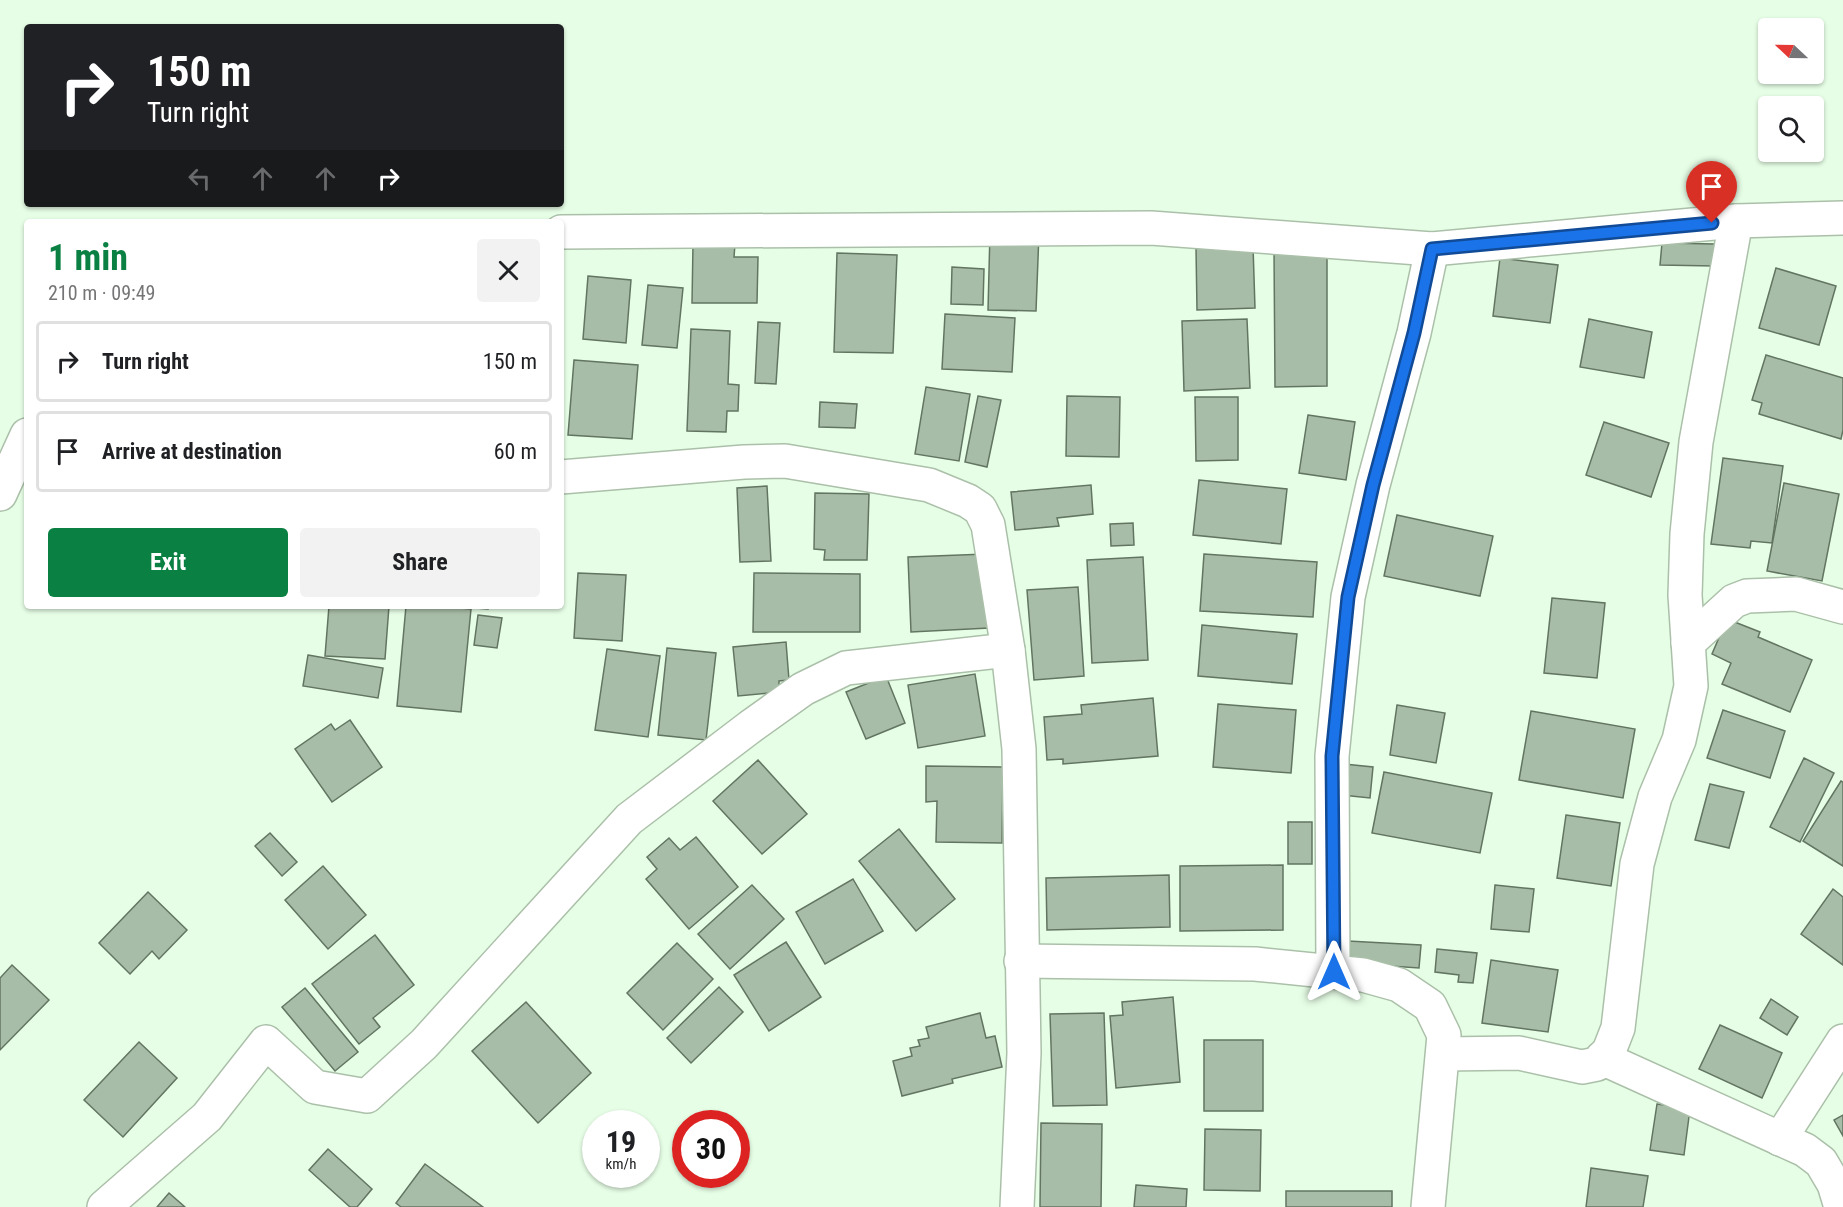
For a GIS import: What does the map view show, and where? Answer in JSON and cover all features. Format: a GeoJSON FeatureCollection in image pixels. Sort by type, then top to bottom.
{"type":"FeatureCollection","features":[{"type":"Feature","properties":{"kind":"street"},"geometry":{"type":"LineString","coordinates":[[564,231],[1151,228],[1432,249],[1736,221],[1843,218]]}},
{"type":"Feature","properties":{"kind":"street"},"geometry":{"type":"LineString","coordinates":[[1443,1054],[1519,1053],[1582,1067],[1597,1064],[1609,1051],[1618,1028],[1637,864],[1655,797],[1679,740],[1691,686],[1685,595],[1696,442],[1736,221]]}},
{"type":"Feature","properties":{"kind":"street"},"geometry":{"type":"LineString","coordinates":[[1334,972],[1332,756],[1348,597],[1373,485],[1414,333],[1432,249]]}},
{"type":"Feature","properties":{"kind":"street"},"geometry":{"type":"LineString","coordinates":[[0,494],[24,442]]}},
{"type":"Feature","properties":{"kind":"street"},"geometry":{"type":"LineString","coordinates":[[564,477],[744,462],[785,461],[929,485],[968,501],[980,509],[987,525],[1008,650],[1019,749],[1024,1053],[1017,1207]]}},
{"type":"Feature","properties":{"kind":"street"},"geometry":{"type":"LineString","coordinates":[[1688,643],[1734,601],[1747,596],[1796,594],[1843,607]]}},
{"type":"Feature","properties":{"kind":"street"},"geometry":{"type":"LineString","coordinates":[[104,1207],[207,1117],[266,1042],[315,1087],[367,1096],[424,1044],[630,819],[802,689],[846,668],[1008,650]]}},
{"type":"Feature","properties":{"kind":"street"},"geometry":{"type":"LineString","coordinates":[[1021,961],[1255,964],[1364,975],[1399,985],[1430,1006],[1444,1035],[1428,1207]]}},
{"type":"Feature","properties":{"kind":"street"},"geometry":{"type":"LineString","coordinates":[[1780,1139],[1843,1041]]}},
{"type":"Feature","properties":{"kind":"street"},"geometry":{"type":"LineString","coordinates":[[1602,1058],[1805,1150],[1821,1162],[1834,1184],[1841,1207]]}},
{"type":"Feature","properties":{"kind":"building"},"geometry":{"type":"Polygon","coordinates":[[[990,232],[1039,233],[1036,311],[988,310],[990,232]]]}},
{"type":"Feature","properties":{"kind":"building"},"geometry":{"type":"Polygon","coordinates":[[[1662,243],[1715,244],[1714,266],[1660,265],[1662,243]]]}},
{"type":"Feature","properties":{"kind":"building"},"geometry":{"type":"Polygon","coordinates":[[[693,244],[735,244],[734,257],[758,257],[757,303],[692,303],[693,244]]]}},
{"type":"Feature","properties":{"kind":"building"},"geometry":{"type":"Polygon","coordinates":[[[1253,246],[1255,308],[1197,310],[1196,248],[1253,246]]]}},
{"type":"Feature","properties":{"kind":"building"},"geometry":{"type":"Polygon","coordinates":[[[1274,250],[1327,250],[1327,386],[1275,387],[1274,250]]]}},
{"type":"Feature","properties":{"kind":"building"},"geometry":{"type":"Polygon","coordinates":[[[837,253],[897,255],[893,353],[834,352],[837,253]]]}},
{"type":"Feature","properties":{"kind":"building"},"geometry":{"type":"Polygon","coordinates":[[[1500,258],[1558,265],[1550,323],[1493,316],[1500,258]]]}},
{"type":"Feature","properties":{"kind":"building"},"geometry":{"type":"Polygon","coordinates":[[[952,267],[984,269],[983,305],[951,304],[952,267]]]}},
{"type":"Feature","properties":{"kind":"building"},"geometry":{"type":"Polygon","coordinates":[[[1776,268],[1836,286],[1819,345],[1759,328],[1776,268]]]}},
{"type":"Feature","properties":{"kind":"building"},"geometry":{"type":"Polygon","coordinates":[[[588,276],[631,280],[626,343],[583,339],[588,276]]]}},
{"type":"Feature","properties":{"kind":"building"},"geometry":{"type":"Polygon","coordinates":[[[648,285],[683,288],[677,348],[642,345],[648,285]]]}},
{"type":"Feature","properties":{"kind":"building"},"geometry":{"type":"Polygon","coordinates":[[[945,314],[1015,318],[1012,372],[942,369],[945,314]]]}},
{"type":"Feature","properties":{"kind":"building"},"geometry":{"type":"Polygon","coordinates":[[[1247,319],[1250,388],[1184,391],[1182,321],[1247,319]]]}},
{"type":"Feature","properties":{"kind":"building"},"geometry":{"type":"Polygon","coordinates":[[[1589,319],[1652,332],[1644,378],[1580,367],[1589,319]]]}},
{"type":"Feature","properties":{"kind":"building"},"geometry":{"type":"Polygon","coordinates":[[[758,322],[780,323],[776,384],[755,383],[758,322]]]}},
{"type":"Feature","properties":{"kind":"building"},"geometry":{"type":"Polygon","coordinates":[[[691,329],[730,331],[728,384],[739,385],[738,411],[727,411],[726,432],[687,431],[691,329]]]}},
{"type":"Feature","properties":{"kind":"building"},"geometry":{"type":"Polygon","coordinates":[[[1766,355],[1843,378],[1841,439],[1759,414],[1762,403],[1752,400],[1766,355]]]}},
{"type":"Feature","properties":{"kind":"building"},"geometry":{"type":"Polygon","coordinates":[[[574,360],[638,365],[632,439],[568,435],[574,360]]]}},
{"type":"Feature","properties":{"kind":"building"},"geometry":{"type":"Polygon","coordinates":[[[926,387],[970,394],[959,461],[915,454],[926,387]]]}},
{"type":"Feature","properties":{"kind":"building"},"geometry":{"type":"Polygon","coordinates":[[[978,396],[1001,400],[987,467],[965,462],[978,396]]]}},
{"type":"Feature","properties":{"kind":"building"},"geometry":{"type":"Polygon","coordinates":[[[1067,396],[1120,397],[1119,457],[1066,456],[1067,396]]]}},
{"type":"Feature","properties":{"kind":"building"},"geometry":{"type":"Polygon","coordinates":[[[1195,397],[1238,397],[1238,460],[1196,461],[1195,397]]]}},
{"type":"Feature","properties":{"kind":"building"},"geometry":{"type":"Polygon","coordinates":[[[820,402],[857,404],[855,428],[819,427],[820,402]]]}},
{"type":"Feature","properties":{"kind":"building"},"geometry":{"type":"Polygon","coordinates":[[[1308,415],[1355,422],[1346,480],[1299,473],[1308,415]]]}},
{"type":"Feature","properties":{"kind":"building"},"geometry":{"type":"Polygon","coordinates":[[[1604,422],[1669,443],[1651,497],[1586,475],[1604,422]]]}},
{"type":"Feature","properties":{"kind":"building"},"geometry":{"type":"Polygon","coordinates":[[[1723,458],[1783,466],[1772,543],[1751,541],[1750,548],[1711,544],[1723,458]]]}},
{"type":"Feature","properties":{"kind":"building"},"geometry":{"type":"Polygon","coordinates":[[[1199,480],[1287,489],[1281,544],[1193,535],[1199,480]]]}},
{"type":"Feature","properties":{"kind":"building"},"geometry":{"type":"Polygon","coordinates":[[[1784,483],[1839,494],[1822,581],[1767,571],[1784,483]]]}},
{"type":"Feature","properties":{"kind":"building"},"geometry":{"type":"Polygon","coordinates":[[[1091,485],[1093,514],[1057,518],[1059,526],[1015,530],[1011,492],[1091,485]]]}},
{"type":"Feature","properties":{"kind":"building"},"geometry":{"type":"Polygon","coordinates":[[[767,486],[771,561],[740,562],[737,488],[767,486]]]}},
{"type":"Feature","properties":{"kind":"building"},"geometry":{"type":"Polygon","coordinates":[[[815,493],[869,494],[867,560],[824,560],[825,550],[814,549],[815,493]]]}},
{"type":"Feature","properties":{"kind":"building"},"geometry":{"type":"Polygon","coordinates":[[[1397,515],[1493,536],[1480,596],[1384,576],[1397,515]]]}},
{"type":"Feature","properties":{"kind":"building"},"geometry":{"type":"Polygon","coordinates":[[[1133,523],[1134,545],[1111,546],[1110,524],[1133,523]]]}},
{"type":"Feature","properties":{"kind":"building"},"geometry":{"type":"Polygon","coordinates":[[[986,554],[989,628],[911,632],[908,557],[986,554]]]}},
{"type":"Feature","properties":{"kind":"building"},"geometry":{"type":"Polygon","coordinates":[[[1204,554],[1317,562],[1313,617],[1200,611],[1204,554]]]}},
{"type":"Feature","properties":{"kind":"building"},"geometry":{"type":"Polygon","coordinates":[[[1143,557],[1148,660],[1092,663],[1087,560],[1143,557]]]}},
{"type":"Feature","properties":{"kind":"building"},"geometry":{"type":"Polygon","coordinates":[[[578,573],[626,575],[622,641],[574,638],[578,573]]]}},
{"type":"Feature","properties":{"kind":"building"},"geometry":{"type":"Polygon","coordinates":[[[754,573],[860,574],[860,632],[753,632],[754,573]]]}},
{"type":"Feature","properties":{"kind":"building"},"geometry":{"type":"Polygon","coordinates":[[[1078,587],[1084,676],[1034,680],[1027,590],[1078,587]]]}},
{"type":"Feature","properties":{"kind":"building"},"geometry":{"type":"Polygon","coordinates":[[[1552,598],[1605,603],[1597,678],[1544,673],[1552,598]]]}},
{"type":"Feature","properties":{"kind":"building"},"geometry":{"type":"Polygon","coordinates":[[[329,609],[389,609],[385,659],[325,656],[329,609]]]}},
{"type":"Feature","properties":{"kind":"building"},"geometry":{"type":"Polygon","coordinates":[[[406,609],[471,609],[461,712],[397,706],[406,609]]]}},
{"type":"Feature","properties":{"kind":"building"},"geometry":{"type":"Polygon","coordinates":[[[478,615],[502,618],[497,648],[474,645],[478,615]]]}},
{"type":"Feature","properties":{"kind":"building"},"geometry":{"type":"Polygon","coordinates":[[[1727,619],[1760,632],[1758,637],[1812,660],[1790,712],[1722,684],[1731,663],[1712,654],[1727,619]]]}},
{"type":"Feature","properties":{"kind":"building"},"geometry":{"type":"Polygon","coordinates":[[[1202,625],[1297,634],[1292,684],[1198,676],[1202,625]]]}},
{"type":"Feature","properties":{"kind":"building"},"geometry":{"type":"Polygon","coordinates":[[[786,642],[789,680],[779,681],[779,692],[738,696],[733,647],[786,642]]]}},
{"type":"Feature","properties":{"kind":"building"},"geometry":{"type":"Polygon","coordinates":[[[667,648],[716,653],[706,740],[658,735],[667,648]]]}},
{"type":"Feature","properties":{"kind":"building"},"geometry":{"type":"Polygon","coordinates":[[[607,649],[660,656],[648,737],[595,730],[607,649]]]}},
{"type":"Feature","properties":{"kind":"building"},"geometry":{"type":"Polygon","coordinates":[[[308,655],[383,668],[378,698],[303,686],[308,655]]]}},
{"type":"Feature","properties":{"kind":"building"},"geometry":{"type":"Polygon","coordinates":[[[975,674],[985,736],[918,748],[908,685],[975,674]]]}},
{"type":"Feature","properties":{"kind":"building"},"geometry":{"type":"Polygon","coordinates":[[[886,676],[905,723],[866,739],[846,692],[886,676]]]}},
{"type":"Feature","properties":{"kind":"building"},"geometry":{"type":"Polygon","coordinates":[[[1153,698],[1158,756],[1063,764],[1063,759],[1047,760],[1044,717],[1082,714],[1081,705],[1153,698]]]}},
{"type":"Feature","properties":{"kind":"building"},"geometry":{"type":"Polygon","coordinates":[[[1218,704],[1296,710],[1291,773],[1213,767],[1218,704]]]}},
{"type":"Feature","properties":{"kind":"building"},"geometry":{"type":"Polygon","coordinates":[[[1397,705],[1445,713],[1436,763],[1390,755],[1397,705]]]}},
{"type":"Feature","properties":{"kind":"building"},"geometry":{"type":"Polygon","coordinates":[[[1723,710],[1785,731],[1770,778],[1707,758],[1723,710]]]}},
{"type":"Feature","properties":{"kind":"building"},"geometry":{"type":"Polygon","coordinates":[[[1531,711],[1635,729],[1623,798],[1519,780],[1531,711]]]}},
{"type":"Feature","properties":{"kind":"building"},"geometry":{"type":"Polygon","coordinates":[[[350,720],[382,767],[332,802],[295,749],[331,724],[335,730],[350,720]]]}},
{"type":"Feature","properties":{"kind":"building"},"geometry":{"type":"Polygon","coordinates":[[[1804,758],[1834,773],[1800,842],[1770,827],[1804,758]]]}},
{"type":"Feature","properties":{"kind":"building"},"geometry":{"type":"Polygon","coordinates":[[[758,760],[807,814],[762,854],[713,801],[758,760]]]}},
{"type":"Feature","properties":{"kind":"building"},"geometry":{"type":"Polygon","coordinates":[[[1344,764],[1373,767],[1370,798],[1342,795],[1344,764]]]}},
{"type":"Feature","properties":{"kind":"building"},"geometry":{"type":"Polygon","coordinates":[[[926,766],[1003,767],[1002,843],[936,842],[937,801],[926,802],[926,766]]]}},
{"type":"Feature","properties":{"kind":"building"},"geometry":{"type":"Polygon","coordinates":[[[1384,772],[1492,793],[1480,853],[1372,833],[1384,772]]]}},
{"type":"Feature","properties":{"kind":"building"},"geometry":{"type":"Polygon","coordinates":[[[1841,781],[1843,782],[1843,866],[1803,841],[1841,781]]]}},
{"type":"Feature","properties":{"kind":"building"},"geometry":{"type":"Polygon","coordinates":[[[1710,784],[1744,792],[1729,848],[1695,840],[1710,784]]]}},
{"type":"Feature","properties":{"kind":"building"},"geometry":{"type":"Polygon","coordinates":[[[1566,815],[1620,823],[1611,886],[1557,878],[1566,815]]]}},
{"type":"Feature","properties":{"kind":"building"},"geometry":{"type":"Polygon","coordinates":[[[1288,822],[1312,822],[1312,864],[1288,864],[1288,822]]]}},
{"type":"Feature","properties":{"kind":"building"},"geometry":{"type":"Polygon","coordinates":[[[899,829],[955,899],[916,931],[859,861],[899,829]]]}},
{"type":"Feature","properties":{"kind":"building"},"geometry":{"type":"Polygon","coordinates":[[[270,833],[297,862],[282,876],[255,846],[270,833]]]}},
{"type":"Feature","properties":{"kind":"building"},"geometry":{"type":"Polygon","coordinates":[[[696,837],[738,887],[689,929],[646,879],[657,869],[647,857],[669,838],[680,850],[696,837]]]}},
{"type":"Feature","properties":{"kind":"building"},"geometry":{"type":"Polygon","coordinates":[[[1283,865],[1283,930],[1180,931],[1180,866],[1283,865]]]}},
{"type":"Feature","properties":{"kind":"building"},"geometry":{"type":"Polygon","coordinates":[[[323,866],[366,915],[328,949],[285,900],[323,866]]]}},
{"type":"Feature","properties":{"kind":"building"},"geometry":{"type":"Polygon","coordinates":[[[1169,875],[1170,927],[1047,930],[1046,878],[1169,875]]]}},
{"type":"Feature","properties":{"kind":"building"},"geometry":{"type":"Polygon","coordinates":[[[853,879],[883,931],[825,964],[796,912],[853,879]]]}},
{"type":"Feature","properties":{"kind":"building"},"geometry":{"type":"Polygon","coordinates":[[[752,885],[784,919],[730,969],[698,934],[752,885]]]}},
{"type":"Feature","properties":{"kind":"building"},"geometry":{"type":"Polygon","coordinates":[[[1495,885],[1534,889],[1529,932],[1491,929],[1495,885]]]}},
{"type":"Feature","properties":{"kind":"building"},"geometry":{"type":"Polygon","coordinates":[[[1833,889],[1843,897],[1843,965],[1801,934],[1833,889]]]}},
{"type":"Feature","properties":{"kind":"building"},"geometry":{"type":"Polygon","coordinates":[[[148,892],[187,930],[159,959],[152,951],[130,974],[99,943],[148,892]]]}},
{"type":"Feature","properties":{"kind":"building"},"geometry":{"type":"Polygon","coordinates":[[[375,935],[414,985],[373,1018],[380,1027],[359,1044],[312,984],[375,935]]]}},
{"type":"Feature","properties":{"kind":"building"},"geometry":{"type":"Polygon","coordinates":[[[1348,941],[1421,945],[1419,968],[1347,963],[1348,941]]]}},
{"type":"Feature","properties":{"kind":"building"},"geometry":{"type":"Polygon","coordinates":[[[786,942],[821,997],[769,1031],[734,975],[786,942]]]}},
{"type":"Feature","properties":{"kind":"building"},"geometry":{"type":"Polygon","coordinates":[[[677,943],[713,979],[663,1030],[627,993],[677,943]]]}},
{"type":"Feature","properties":{"kind":"building"},"geometry":{"type":"Polygon","coordinates":[[[1437,949],[1477,953],[1473,983],[1458,982],[1459,975],[1435,972],[1437,949]]]}},
{"type":"Feature","properties":{"kind":"building"},"geometry":{"type":"Polygon","coordinates":[[[1491,960],[1558,970],[1548,1032],[1482,1023],[1491,960]]]}},
{"type":"Feature","properties":{"kind":"building"},"geometry":{"type":"Polygon","coordinates":[[[12,965],[49,1000],[0,1050],[0,978],[12,965]]]}},
{"type":"Feature","properties":{"kind":"building"},"geometry":{"type":"Polygon","coordinates":[[[719,987],[743,1012],[691,1063],[667,1038],[719,987]]]}},
{"type":"Feature","properties":{"kind":"building"},"geometry":{"type":"Polygon","coordinates":[[[305,988],[358,1052],[335,1071],[282,1007],[305,988]]]}},
{"type":"Feature","properties":{"kind":"building"},"geometry":{"type":"Polygon","coordinates":[[[1173,997],[1180,1082],[1116,1088],[1110,1016],[1123,1015],[1122,1002],[1173,997]]]}},
{"type":"Feature","properties":{"kind":"building"},"geometry":{"type":"Polygon","coordinates":[[[1771,999],[1798,1017],[1787,1035],[1760,1018],[1771,999]]]}},
{"type":"Feature","properties":{"kind":"building"},"geometry":{"type":"Polygon","coordinates":[[[526,1002],[591,1073],[538,1123],[472,1051],[526,1002]]]}},
{"type":"Feature","properties":{"kind":"building"},"geometry":{"type":"Polygon","coordinates":[[[980,1013],[986,1038],[995,1036],[1002,1067],[952,1079],[953,1083],[902,1096],[893,1061],[912,1056],[910,1048],[920,1046],[918,1040],[929,1038],[926,1027],[980,1013]]]}},
{"type":"Feature","properties":{"kind":"building"},"geometry":{"type":"Polygon","coordinates":[[[1104,1013],[1107,1105],[1053,1106],[1050,1014],[1104,1013]]]}},
{"type":"Feature","properties":{"kind":"building"},"geometry":{"type":"Polygon","coordinates":[[[1720,1025],[1782,1053],[1762,1098],[1699,1069],[1720,1025]]]}},
{"type":"Feature","properties":{"kind":"building"},"geometry":{"type":"Polygon","coordinates":[[[1204,1040],[1263,1040],[1263,1111],[1204,1111],[1204,1040]]]}},
{"type":"Feature","properties":{"kind":"building"},"geometry":{"type":"Polygon","coordinates":[[[139,1042],[177,1078],[123,1137],[84,1100],[139,1042]]]}},
{"type":"Feature","properties":{"kind":"building"},"geometry":{"type":"Polygon","coordinates":[[[1657,1104],[1690,1109],[1684,1155],[1650,1150],[1657,1104]]]}},
{"type":"Feature","properties":{"kind":"building"},"geometry":{"type":"Polygon","coordinates":[[[1843,1115],[1843,1136],[1834,1120],[1843,1115]]]}},
{"type":"Feature","properties":{"kind":"building"},"geometry":{"type":"Polygon","coordinates":[[[1041,1123],[1102,1124],[1101,1207],[1040,1207],[1041,1123]]]}},
{"type":"Feature","properties":{"kind":"building"},"geometry":{"type":"Polygon","coordinates":[[[1205,1129],[1261,1130],[1260,1191],[1204,1190],[1205,1129]]]}},
{"type":"Feature","properties":{"kind":"building"},"geometry":{"type":"Polygon","coordinates":[[[328,1149],[372,1189],[357,1207],[350,1207],[309,1170],[328,1149]]]}},
{"type":"Feature","properties":{"kind":"building"},"geometry":{"type":"Polygon","coordinates":[[[425,1164],[483,1207],[401,1207],[396,1203],[425,1164]]]}},
{"type":"Feature","properties":{"kind":"building"},"geometry":{"type":"Polygon","coordinates":[[[1591,1168],[1648,1176],[1643,1207],[1586,1207],[1591,1168]]]}},
{"type":"Feature","properties":{"kind":"building"},"geometry":{"type":"Polygon","coordinates":[[[1136,1185],[1187,1189],[1186,1207],[1134,1207],[1136,1185]]]}},
{"type":"Feature","properties":{"kind":"building"},"geometry":{"type":"Polygon","coordinates":[[[1286,1191],[1392,1191],[1392,1207],[1286,1207],[1286,1191]]]}},
{"type":"Feature","properties":{"kind":"building"},"geometry":{"type":"Polygon","coordinates":[[[169,1193],[185,1207],[157,1207],[169,1193]]]}},
{"type":"Feature","properties":{"kind":"route"},"geometry":{"type":"LineString","coordinates":[[1334,972],[1332,756],[1348,597],[1373,485],[1414,333],[1432,249],[1712,223]]}}]}
